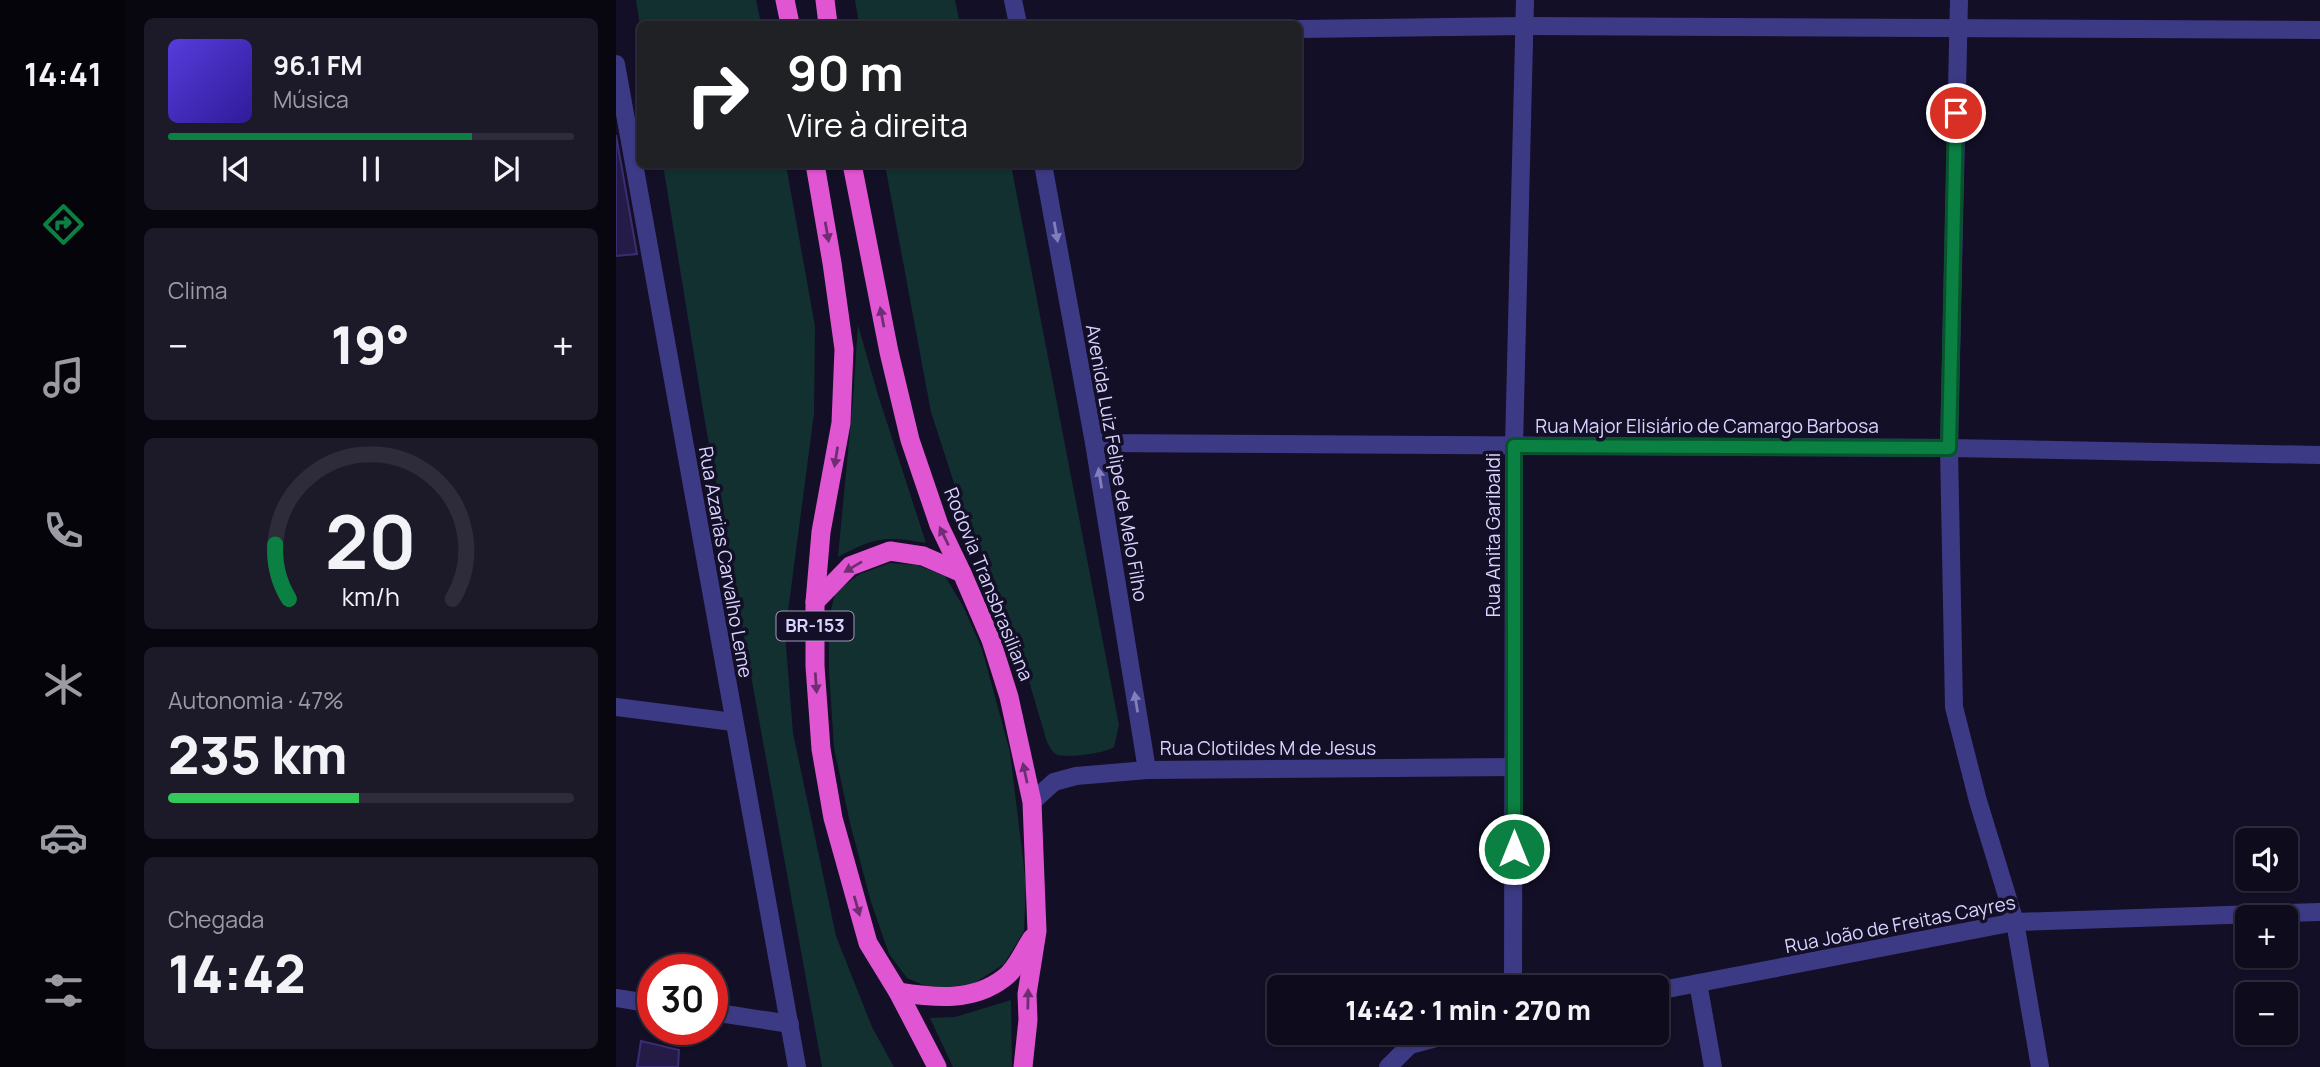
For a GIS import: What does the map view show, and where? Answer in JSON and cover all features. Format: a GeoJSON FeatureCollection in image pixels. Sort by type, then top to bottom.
{"type":"FeatureCollection","features":[{"type":"Feature","properties":{"kind":"highway"},"geometry":{"type":"LineString","coordinates":[[785,0],[789,21]]}},
{"type":"Feature","properties":{"kind":"highway"},"geometry":{"type":"LineString","coordinates":[[825,0],[828,21]]}},
{"type":"Feature","properties":{"kind":"highway","name":"BR-153"},"geometry":{"type":"LineString","coordinates":[[816,168],[844,349],[841,423],[821,533],[816,602],[817,700],[821,749],[833,818],[868,943],[898,992],[937,1067]]}},
{"type":"Feature","properties":{"kind":"highway","name":"Rodovia Transbrasiliana"},"geometry":{"type":"LineString","coordinates":[[853,168],[889,352],[911,440],[939,525],[990,640],[1009,697],[1032,802],[1037,931],[1027,994],[1024,1067]]}},
{"type":"Feature","properties":{"kind":"highway"},"geometry":{"type":"LineString","coordinates":[[816,602],[850,566],[890,551],[923,556],[962,573]]}},
{"type":"Feature","properties":{"kind":"highway"},"geometry":{"type":"LineString","coordinates":[[898,992],[937,998],[974,994],[1006,978],[1037,931]]}},
{"type":"Feature","properties":{"kind":"street"},"geometry":{"type":"LineString","coordinates":[[1013,0],[1017,21]]}},
{"type":"Feature","properties":{"kind":"street","name":"Rua Anita Garibaldi"},"geometry":{"type":"LineString","coordinates":[[1513,975],[1514,446],[1525,0]]}},
{"type":"Feature","properties":{"kind":"street"},"geometry":{"type":"LineString","coordinates":[[1959,0],[1949,448],[1954,707],[1978,801],[2015,922],[2040,1067]]}},
{"type":"Feature","properties":{"kind":"street"},"geometry":{"type":"LineString","coordinates":[[1302,29],[1524,26],[2320,30]]}},
{"type":"Feature","properties":{"kind":"street","name":"Rua Azarias Carvalho Leme"},"geometry":{"type":"LineString","coordinates":[[616,64],[797,1067]]}},
{"type":"Feature","properties":{"kind":"street","name":"Avenida Luiz Felipe de Melo Filho"},"geometry":{"type":"LineString","coordinates":[[1044,168],[1094,443],[1147,770]]}},
{"type":"Feature","properties":{"kind":"street","name":"Rua Major Elisiário de Camargo Barbosa"},"geometry":{"type":"LineString","coordinates":[[1094,443],[1949,448],[2320,455]]}},
{"type":"Feature","properties":{"kind":"street"},"geometry":{"type":"LineString","coordinates":[[616,707],[733,722]]}},
{"type":"Feature","properties":{"kind":"street","name":"Rua Clotildes M de Jesus"},"geometry":{"type":"LineString","coordinates":[[1032,802],[1054,782],[1076,776],[1147,770],[1514,767]]}},
{"type":"Feature","properties":{"kind":"street","name":"Rua João de Freitas Cayres"},"geometry":{"type":"LineString","coordinates":[[1669,989],[2015,922],[2320,912]]}},
{"type":"Feature","properties":{"kind":"street"},"geometry":{"type":"LineString","coordinates":[[1698,984],[1713,1067]]}},
{"type":"Feature","properties":{"kind":"street"},"geometry":{"type":"LineString","coordinates":[[616,998],[637,1001]]}},
{"type":"Feature","properties":{"kind":"street"},"geometry":{"type":"LineString","coordinates":[[728,1014],[790,1024]]}},
{"type":"Feature","properties":{"kind":"street"},"geometry":{"type":"LineString","coordinates":[[1388,1067],[1410,1045]]}},
{"type":"Feature","properties":{"kind":"green space"},"geometry":{"type":"Polygon","coordinates":[[[636,0],[756,0],[760,21],[639,21],[636,0]]]}},
{"type":"Feature","properties":{"kind":"green space"},"geometry":{"type":"Polygon","coordinates":[[[855,0],[955,0],[959,21],[858,21],[855,0]]]}},
{"type":"Feature","properties":{"kind":"green space"},"geometry":{"type":"Polygon","coordinates":[[[663,168],[787,168],[815,326],[814,414],[785,634],[793,733],[836,936],[872,1027],[894,1067],[822,1067],[705,422],[663,168]]]}},
{"type":"Feature","properties":{"kind":"green space"},"geometry":{"type":"Polygon","coordinates":[[[886,168],[1012,168],[1119,725],[1114,747],[1087,754],[1063,756],[1051,750],[1023,661],[999,594],[965,517],[931,412],[886,168]]]}},
{"type":"Feature","properties":{"kind":"green space"},"geometry":{"type":"Polygon","coordinates":[[[858,325],[926,543],[900,539],[880,540],[862,545],[838,557],[853,399],[858,325]]]}},
{"type":"Feature","properties":{"kind":"green space"},"geometry":{"type":"Polygon","coordinates":[[[890,563],[917,565],[945,576],[964,608],[982,649],[1010,752],[1026,884],[1024,931],[1004,964],[973,984],[933,989],[907,978],[889,954],[871,902],[834,748],[829,620],[835,592],[860,574],[890,563]]]}},
{"type":"Feature","properties":{"kind":"green space"},"geometry":{"type":"Polygon","coordinates":[[[1011,1000],[1012,1067],[953,1067],[930,1018],[955,1017],[1011,1000]]]}},
{"type":"Feature","properties":{"kind":"building"},"geometry":{"type":"Polygon","coordinates":[[[616,135],[637,254],[616,256],[616,135]]]}},
{"type":"Feature","properties":{"kind":"building"},"geometry":{"type":"Polygon","coordinates":[[[640,1045],[658,1045],[679,1050],[678,1067],[637,1067],[640,1045]]]}},
{"type":"Feature","properties":{"kind":"route"},"geometry":{"type":"LineString","coordinates":[[1514,849],[1514,446],[1949,448],[1956,113]]}}]}
